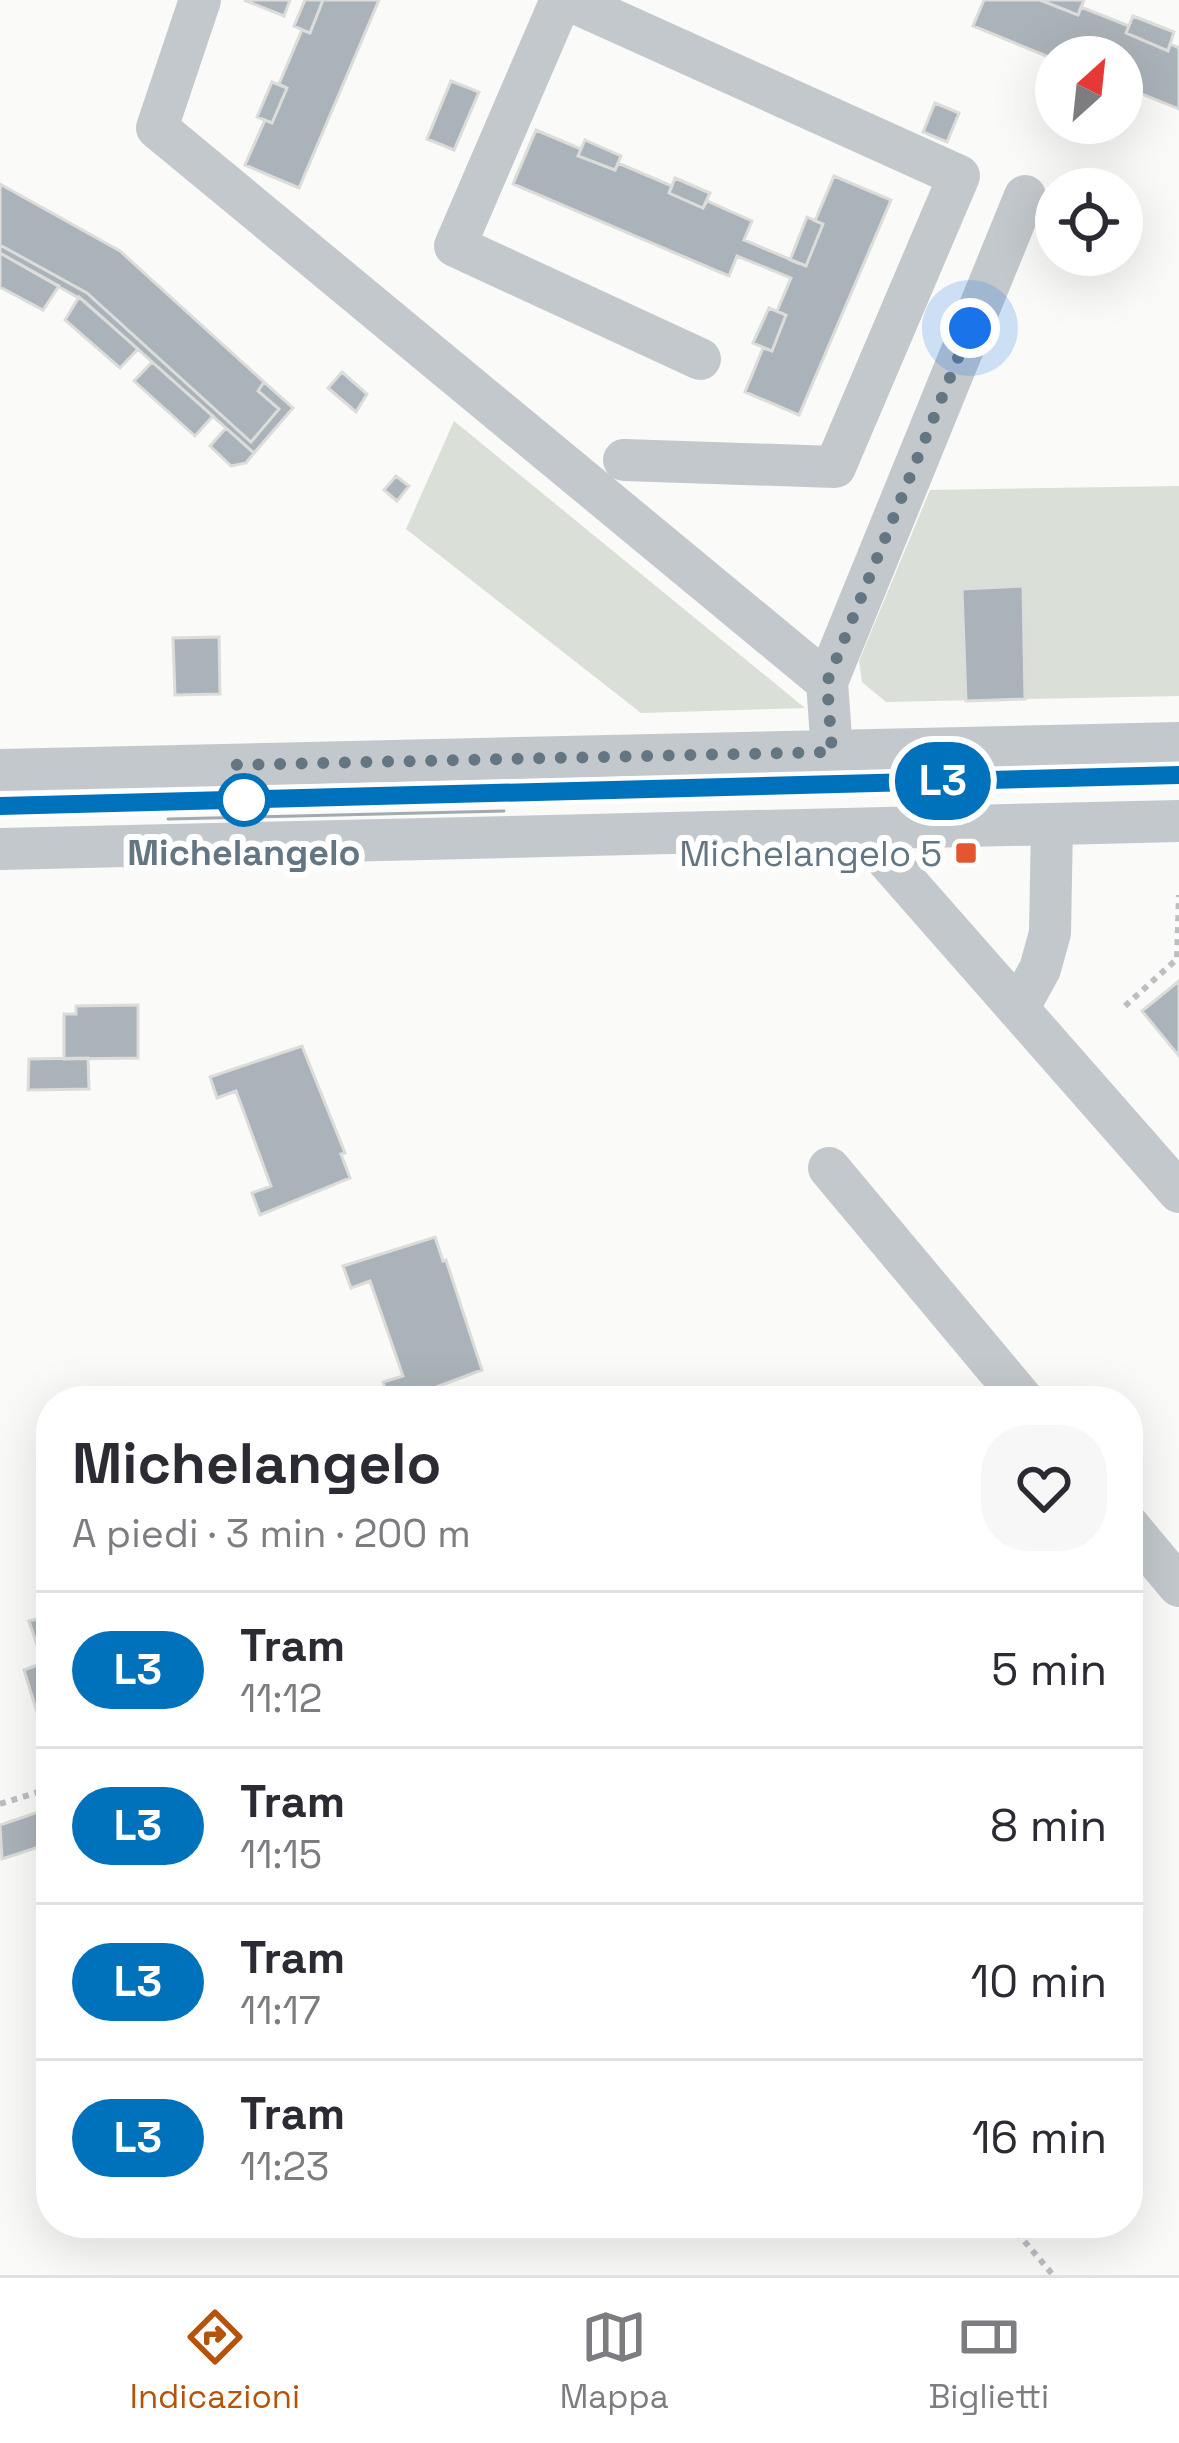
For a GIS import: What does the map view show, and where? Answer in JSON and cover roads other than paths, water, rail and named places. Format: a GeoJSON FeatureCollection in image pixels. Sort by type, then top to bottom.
{"type":"FeatureCollection","features":[{"type":"Feature","properties":{"kind":"street"},"geometry":{"type":"LineString","coordinates":[[200,0],[157,128],[827,682]]}},
{"type":"Feature","properties":{"kind":"street"},"geometry":{"type":"LineString","coordinates":[[624,460],[835,466],[959,176],[565,0],[455,246],[700,359]]}},
{"type":"Feature","properties":{"kind":"street"},"geometry":{"type":"LineString","coordinates":[[832,752],[827,682],[1024,196]]}},
{"type":"Feature","properties":{"kind":"street"},"geometry":{"type":"LineString","coordinates":[[0,770],[1179,743]]}},
{"type":"Feature","properties":{"kind":"street"},"geometry":{"type":"LineString","coordinates":[[0,849],[1179,820]]}},
{"type":"Feature","properties":{"kind":"street"},"geometry":{"type":"LineString","coordinates":[[1018,1009],[1040,968],[1050,934],[1052,824]]}},
{"type":"Feature","properties":{"kind":"street"},"geometry":{"type":"LineString","coordinates":[[860,829],[1179,1192]]}},
{"type":"Feature","properties":{"kind":"street"},"geometry":{"type":"LineString","coordinates":[[829,1168],[1011,1386]]}},
{"type":"Feature","properties":{"kind":"street"},"geometry":{"type":"LineString","coordinates":[[1143,1543],[1179,1586]]}},
{"type":"Feature","properties":{"kind":"tram line"},"geometry":{"type":"LineString","coordinates":[[0,806],[1179,775]]}},
{"type":"Feature","properties":{"kind":"tram line","name":"L3"},"geometry":{"type":"LineString","coordinates":[[0,806],[1179,775]]}},
{"type":"Feature","properties":{"kind":"tram line"},"geometry":{"type":"LineString","coordinates":[[168,819],[504,811]]}},
{"type":"Feature","properties":{"kind":"place","name":"Michelangelo"},"geometry":{"type":"Point","coordinates":[244,800]}},
{"type":"Feature","properties":{"kind":"place","name":"Michelangelo 5"},"geometry":{"type":"Point","coordinates":[966,853]}}]}
